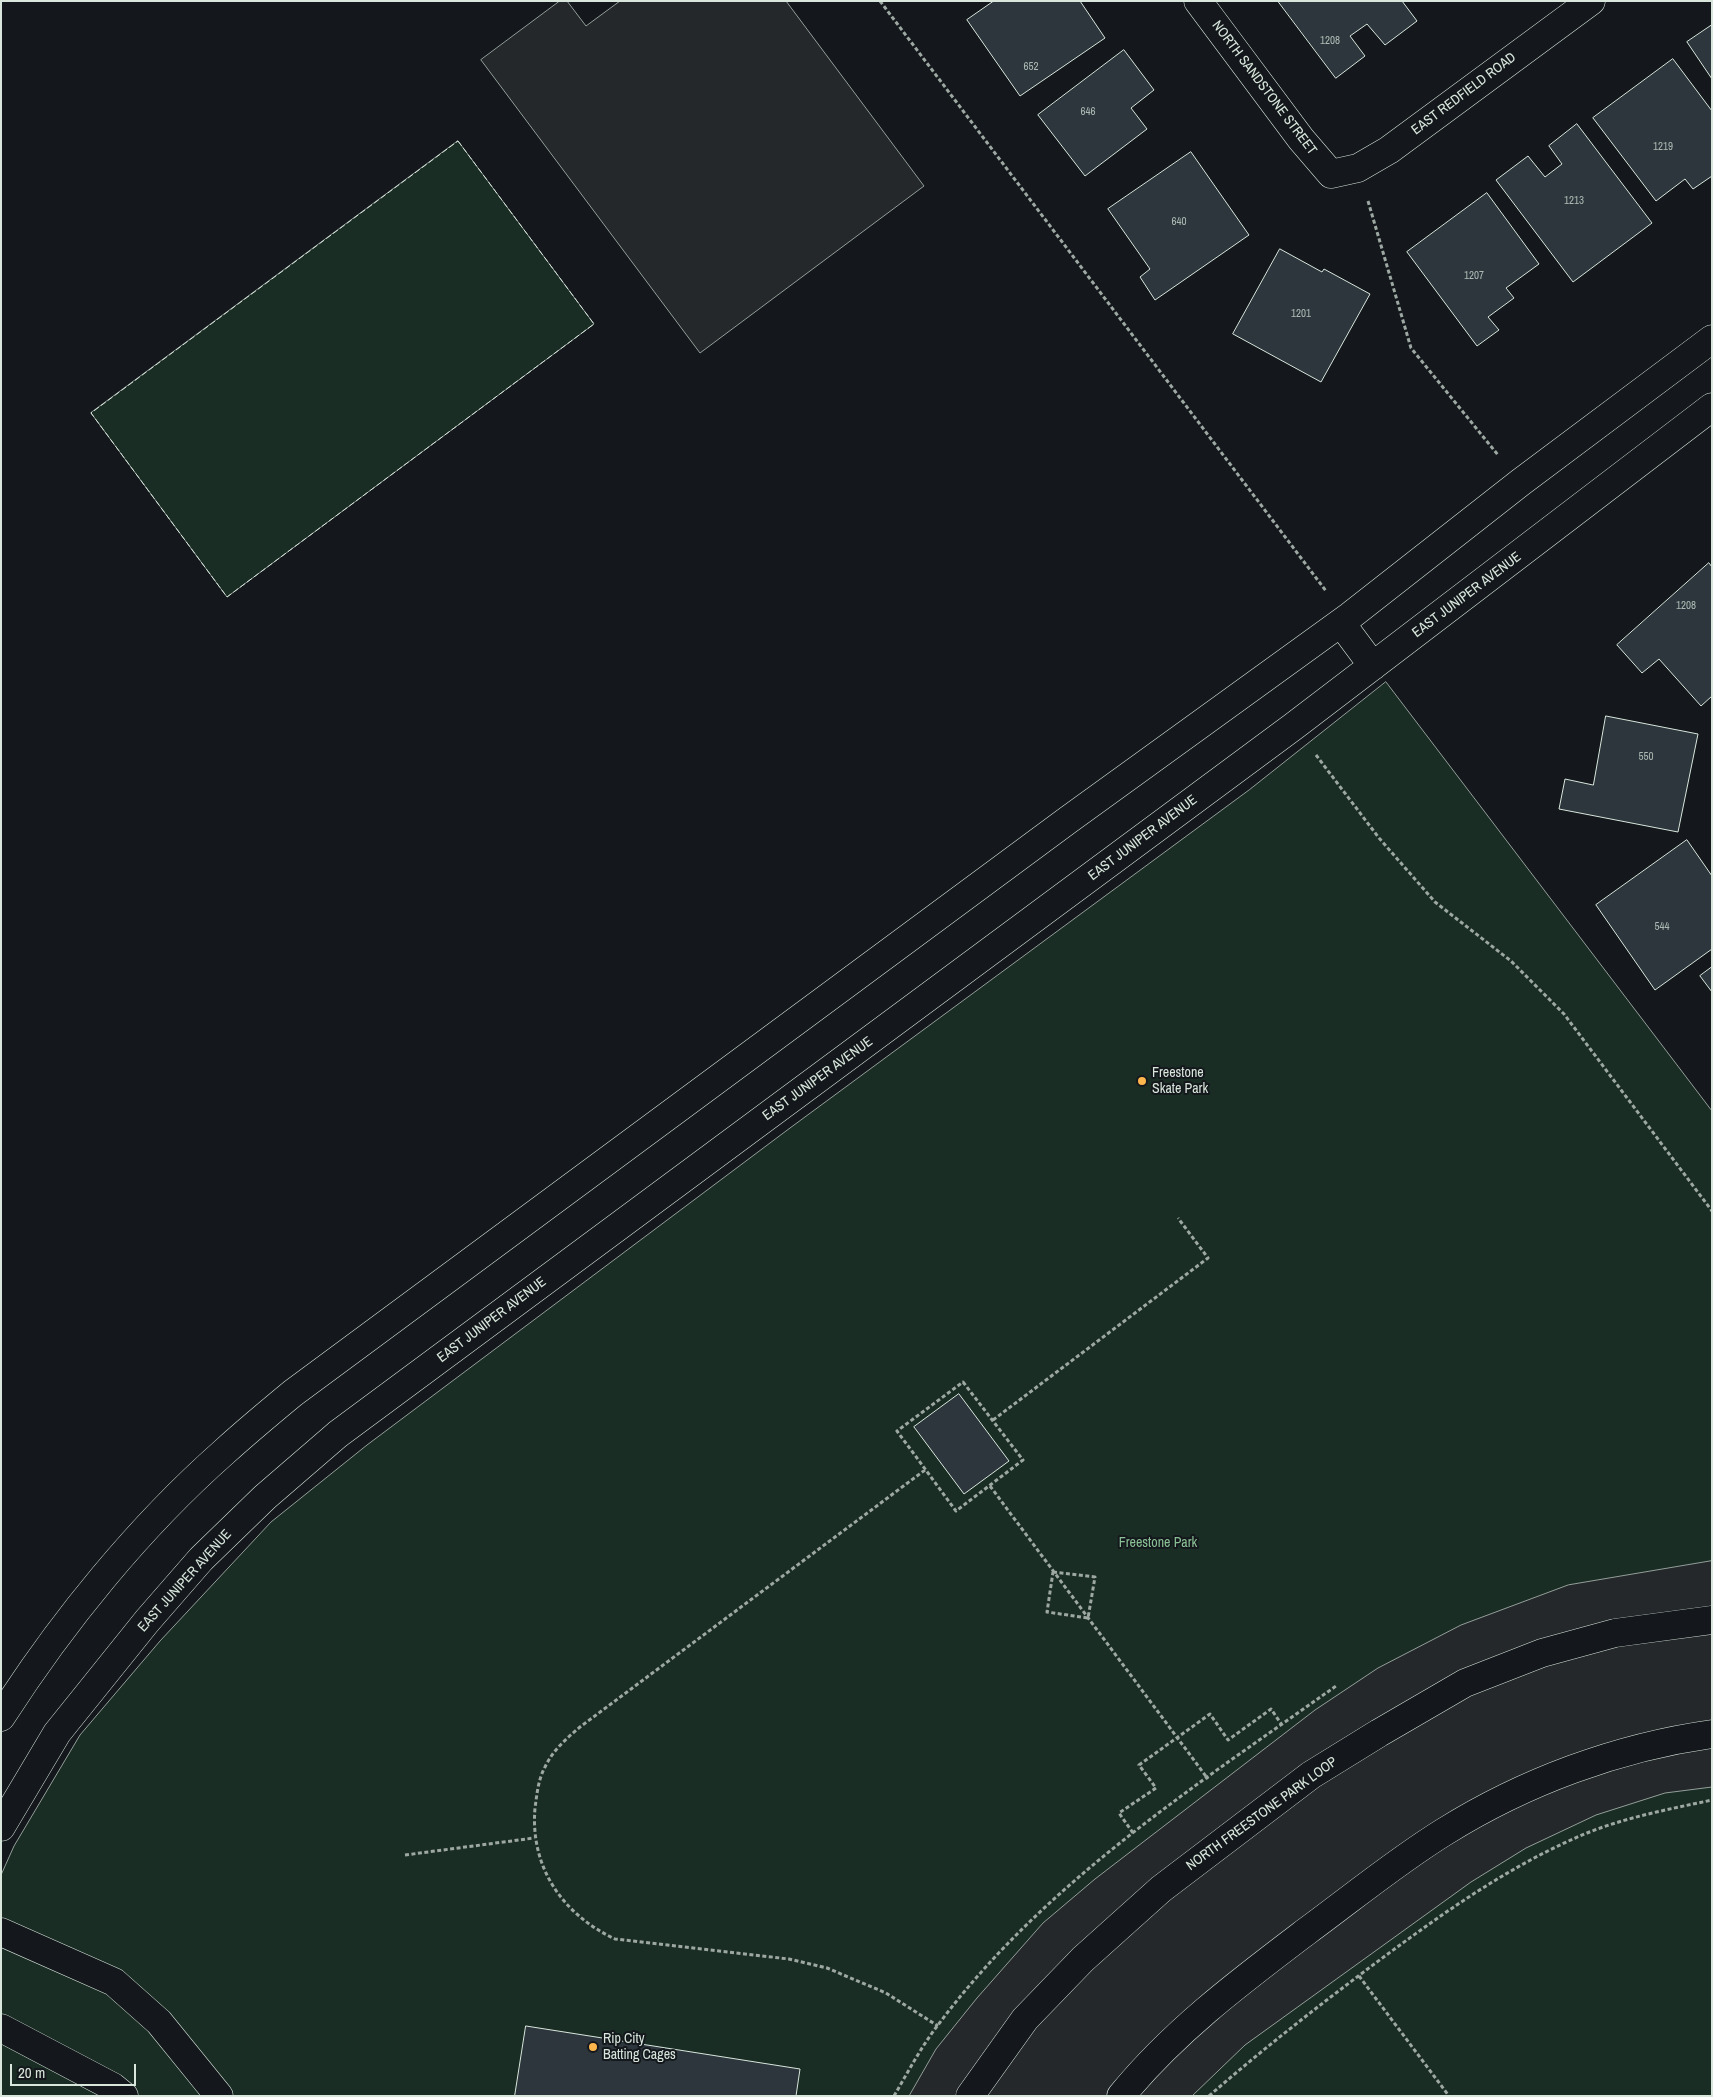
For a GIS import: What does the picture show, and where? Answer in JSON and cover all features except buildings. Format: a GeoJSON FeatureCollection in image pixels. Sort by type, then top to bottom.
{"type":"FeatureCollection","features":[{"type":"Feature","properties":{"kind":"street","name":"NORTH SANDSTONE STREET"},"geometry":{"type":"LineString","coordinates":[[1198,1],[1301,139],[1330,174]]}},
{"type":"Feature","properties":{"kind":"street","name":"EAST REDFIELD ROAD"},"geometry":{"type":"LineString","coordinates":[[1330,174],[1358,168],[1389,150],[1591,1]]}},
{"type":"Feature","properties":{"kind":"street"},"geometry":{"type":"LineString","coordinates":[[1,1717],[29,1673],[154,1521],[223,1453],[293,1393],[1060,826],[1345,620],[1521,482],[1712,339]]}},
{"type":"Feature","properties":{"kind":"street","name":"EAST JUNIPER AVENUE"},"geometry":{"type":"LineString","coordinates":[[1,1827],[57,1733],[147,1621],[201,1559],[265,1497],[338,1434],[1294,726],[1712,407]]}},
{"type":"Feature","properties":{"kind":"street"},"geometry":{"type":"LineString","coordinates":[[1345,620],[1374,666]]}},
{"type":"Feature","properties":{"kind":"street","name":"NORTH FREESTONE PARK LOOP"},"geometry":{"type":"LineString","coordinates":[[970,2096],[1025,2019],[1083,1959],[1161,1889],[1311,1775],[1379,1733],[1466,1684],[1542,1653],[1615,1633],[1712,1620]]}},
{"type":"Feature","properties":{"kind":"street"},"geometry":{"type":"LineString","coordinates":[[1121,2096],[1164,2048],[1236,1984],[1443,1832],[1482,1809],[1567,1772],[1653,1745],[1712,1734]]}},
{"type":"Feature","properties":{"kind":"street"},"geometry":{"type":"LineString","coordinates":[[1,1932],[114,1982],[159,2022],[219,2096]]}},
{"type":"Feature","properties":{"kind":"street"},"geometry":{"type":"LineString","coordinates":[[1,2028],[113,2087],[124,2096]]}},
{"type":"Feature","properties":{"kind":"path"},"geometry":{"type":"LineString","coordinates":[[880,1],[1330,596],[1345,620]]}},
{"type":"Feature","properties":{"kind":"path"},"geometry":{"type":"LineString","coordinates":[[1358,168],[1411,348],[1521,482]]}},
{"type":"Feature","properties":{"kind":"path"},"geometry":{"type":"LineString","coordinates":[[1294,726],[1379,838],[1435,902],[1511,960],[1564,1014],[1712,1211]]}},
{"type":"Feature","properties":{"kind":"path"},"geometry":{"type":"LineString","coordinates":[[993,1420],[1208,1258],[1178,1218]]}},
{"type":"Feature","properties":{"kind":"path"},"geometry":{"type":"LineString","coordinates":[[963,1382],[993,1420],[1023,1460],[956,1511],[896,1431],[963,1382]]}},
{"type":"Feature","properties":{"kind":"path"},"geometry":{"type":"LineString","coordinates":[[925,1470],[580,1727],[558,1746],[544,1767],[537,1791],[534,1838],[540,1857],[560,1897],[592,1929],[615,1940],[790,1959],[827,1968],[886,1993],[938,2026]]}},
{"type":"Feature","properties":{"kind":"path"},"geometry":{"type":"LineString","coordinates":[[990,1486],[1208,1779]]}},
{"type":"Feature","properties":{"kind":"path"},"geometry":{"type":"LineString","coordinates":[[1054,1572],[1095,1577],[1088,1618]]}},
{"type":"Feature","properties":{"kind":"path"},"geometry":{"type":"LineString","coordinates":[[1054,1572],[1047,1612],[1088,1618]]}},
{"type":"Feature","properties":{"kind":"path"},"geometry":{"type":"LineString","coordinates":[[894,2096],[938,2026],[986,1968],[1054,1900],[1109,1850],[1336,1686]]}},
{"type":"Feature","properties":{"kind":"path"},"geometry":{"type":"LineString","coordinates":[[1133,1833],[1119,1813],[1156,1788],[1139,1765],[1210,1714],[1228,1740],[1271,1709],[1282,1725]]}},
{"type":"Feature","properties":{"kind":"path"},"geometry":{"type":"LineString","coordinates":[[1209,2096],[1304,2016],[1439,1916],[1532,1858],[1588,1833],[1632,1818],[1712,1800]]}},
{"type":"Feature","properties":{"kind":"path"},"geometry":{"type":"LineString","coordinates":[[405,1855],[534,1838]]}},
{"type":"Feature","properties":{"kind":"path"},"geometry":{"type":"LineString","coordinates":[[1359,1976],[1448,2096]]}},
{"type":"Feature","properties":{"kind":"green space"},"geometry":{"type":"Polygon","coordinates":[[[458,141],[594,324],[227,597],[91,413],[458,141]]]}},
{"type":"Feature","properties":{"kind":"green space","name":"Freestone Park"},"geometry":{"type":"Polygon","coordinates":[[[1386,682],[1712,1111],[1712,2096],[1,2096],[1,1875],[14,1846],[80,1735],[160,1641],[271,1522],[367,1445],[790,1128],[1249,790],[1386,682]]]}},
{"type":"Feature","properties":{"kind":"shaded area"},"geometry":{"type":"Polygon","coordinates":[[[560,1],[567,1],[586,26],[620,1],[786,1],[924,186],[700,353],[481,60],[560,1]]]}},
{"type":"Feature","properties":{"kind":"shaded area"},"geometry":{"type":"Polygon","coordinates":[[[1712,1561],[1712,1787],[1665,1793],[1596,1815],[1526,1848],[1471,1882],[1245,2045],[1192,2096],[909,2096],[936,2049],[977,1998],[1043,1923],[1095,1879],[1315,1710],[1378,1668],[1461,1625],[1568,1585],[1712,1561]]]}},
{"type":"Feature","properties":{"kind":"fence"},"geometry":{"type":"LineString","coordinates":[[458,141],[594,324],[227,597],[91,413],[458,141]]}},
{"type":"Feature","properties":{"kind":"place","name":"Freestone Skate Park"},"geometry":{"type":"Point","coordinates":[1142,1081]}},
{"type":"Feature","properties":{"kind":"place","name":"Rip City Batting Cages"},"geometry":{"type":"Point","coordinates":[593,2047]}}]}
